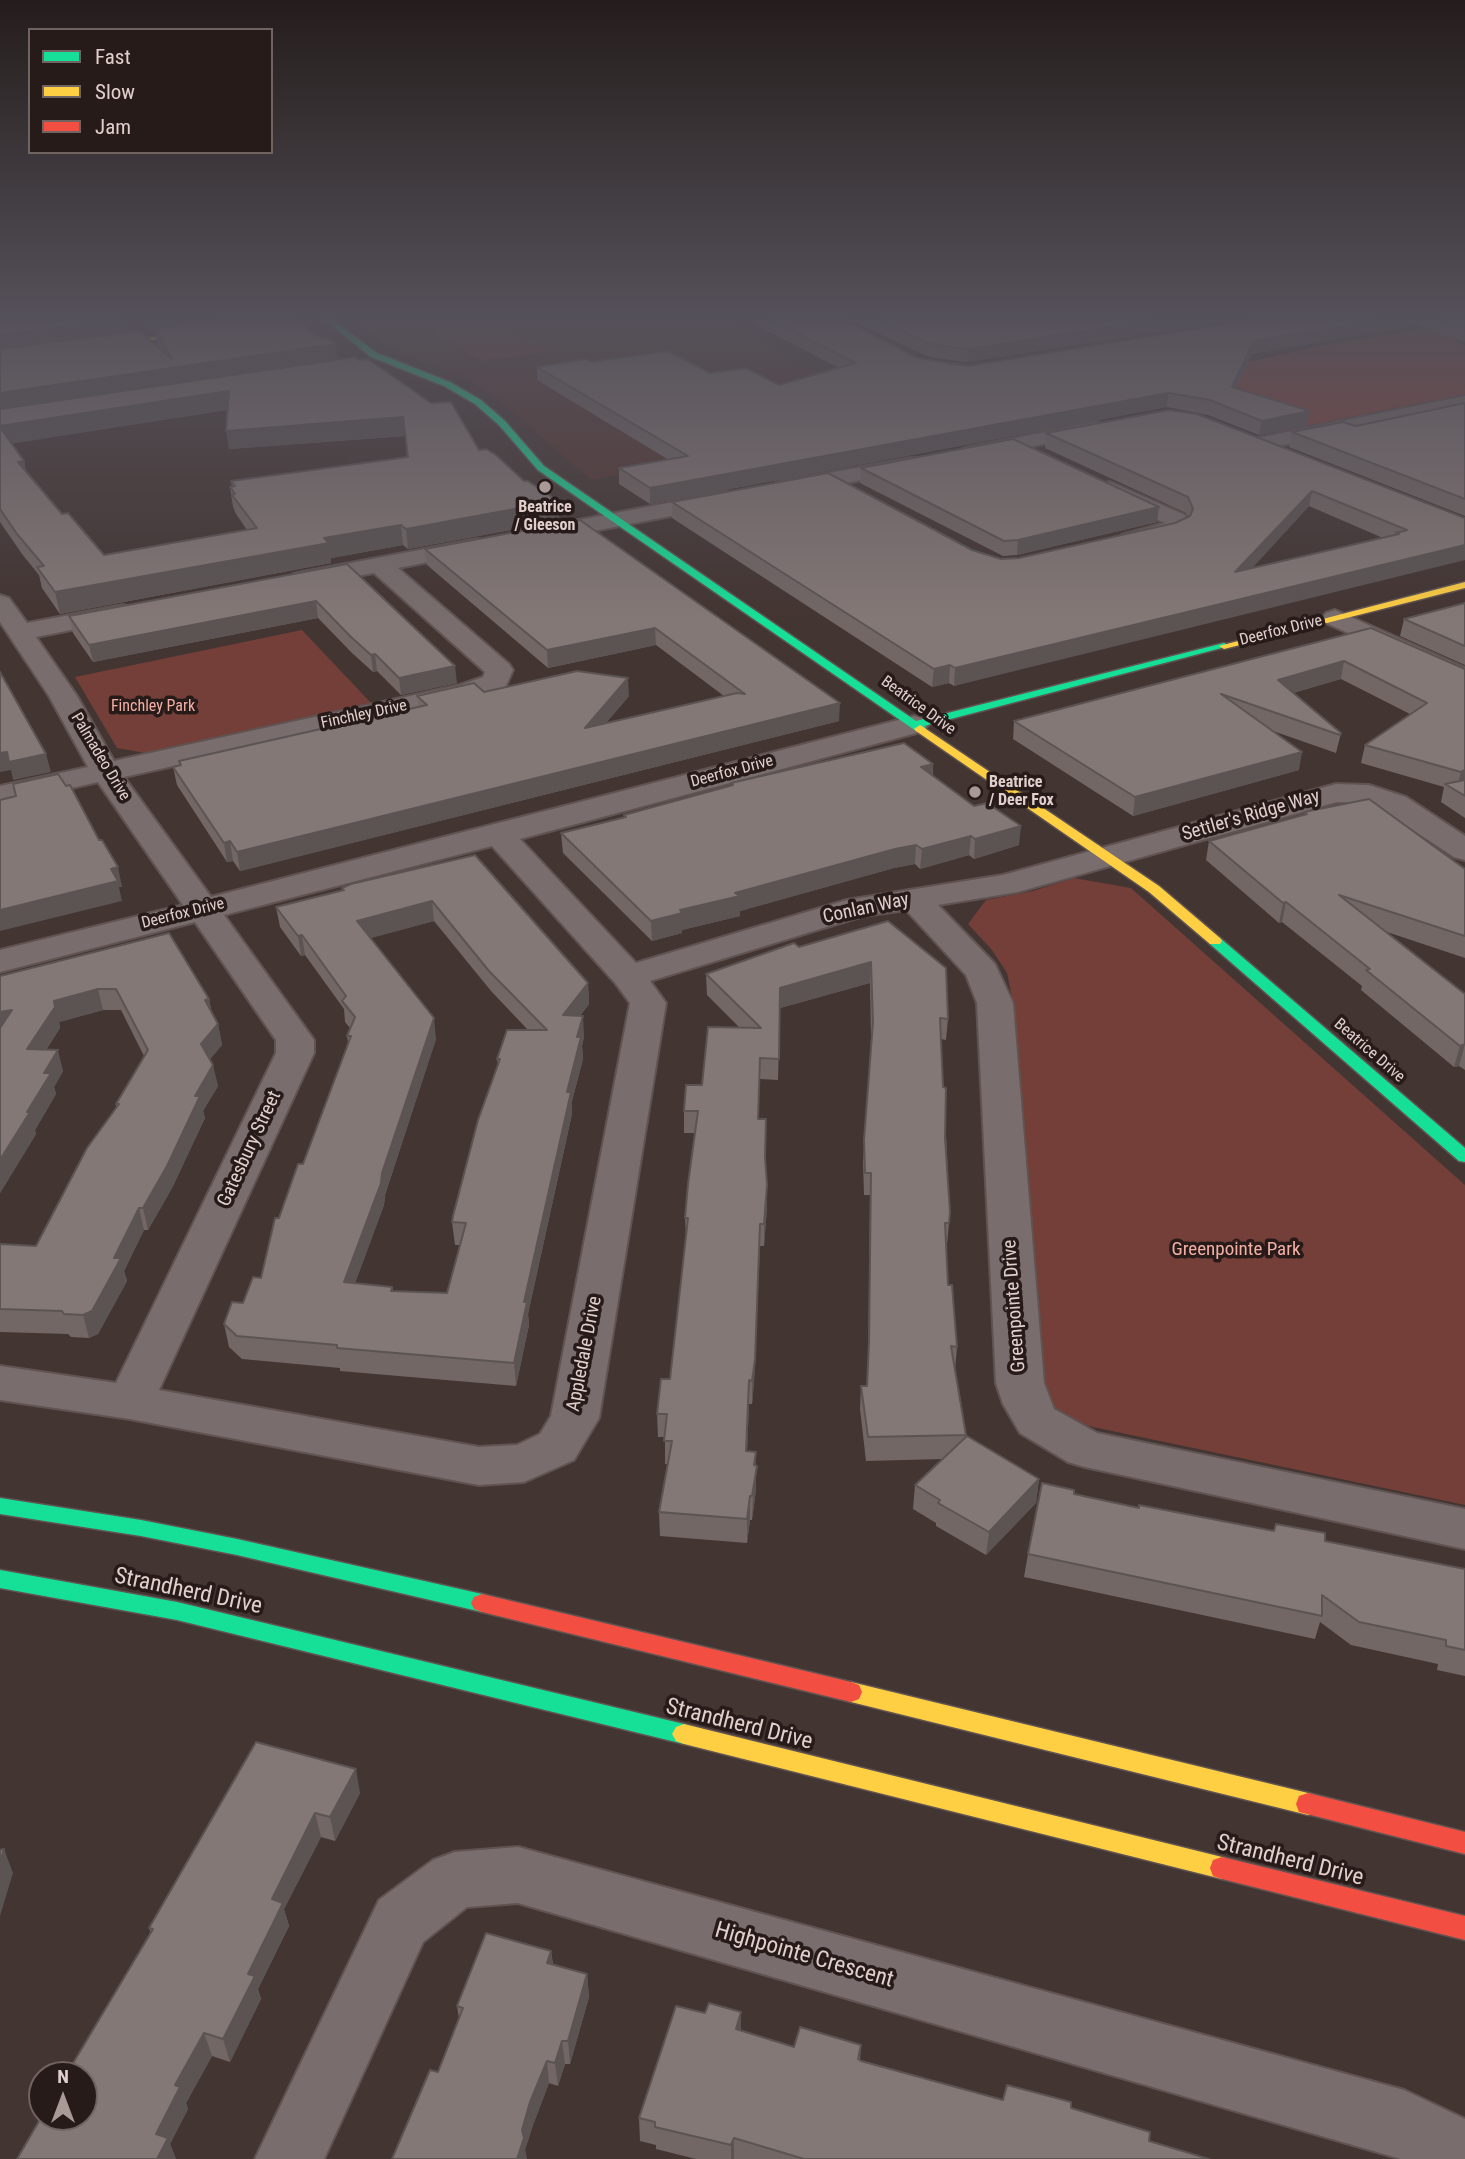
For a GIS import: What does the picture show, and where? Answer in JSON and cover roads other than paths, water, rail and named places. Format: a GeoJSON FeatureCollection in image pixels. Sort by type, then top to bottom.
{"type":"FeatureCollection","features":[{"type":"Feature","properties":{"kind":"street","name":"Beatrice Drive"},"geometry":{"type":"LineString","coordinates":[[499,421],[541,468],[1106,855],[1188,917],[1465,1157]]}},
{"type":"Feature","properties":{"kind":"street"},"geometry":{"type":"LineString","coordinates":[[1258,444],[1373,421]]}},
{"type":"Feature","properties":{"kind":"street"},"geometry":{"type":"LineString","coordinates":[[279,584],[1118,424]]}},
{"type":"Feature","properties":{"kind":"street"},"geometry":{"type":"LineString","coordinates":[[1233,434],[1297,460]]}},
{"type":"Feature","properties":{"kind":"street"},"geometry":{"type":"LineString","coordinates":[[1013,444],[1044,459]]}},
{"type":"Feature","properties":{"kind":"street"},"geometry":{"type":"LineString","coordinates":[[830,479],[860,495]]}},
{"type":"Feature","properties":{"kind":"street"},"geometry":{"type":"LineString","coordinates":[[1093,481],[1177,520],[1177,526],[1164,532],[1111,544]]}},
{"type":"Feature","properties":{"kind":"street","name":"Finchley Drive"},"geometry":{"type":"LineString","coordinates":[[106,772],[468,692],[495,682],[499,670],[380,565]]}},
{"type":"Feature","properties":{"kind":"street","name":"Deerfox Drive"},"geometry":{"type":"LineString","coordinates":[[0,961],[1465,585]]}},
{"type":"Feature","properties":{"kind":"street","name":"Palmadeo Drive"},"geometry":{"type":"LineString","coordinates":[[0,603],[63,696],[106,772],[202,908]]}},
{"type":"Feature","properties":{"kind":"street"},"geometry":{"type":"LineString","coordinates":[[22,632],[144,609]]}},
{"type":"Feature","properties":{"kind":"street"},"geometry":{"type":"LineString","coordinates":[[1335,618],[1465,678]]}},
{"type":"Feature","properties":{"kind":"street"},"geometry":{"type":"LineString","coordinates":[[0,795],[106,772]]}},
{"type":"Feature","properties":{"kind":"street","name":"Settler's Ridge Way"},"geometry":{"type":"LineString","coordinates":[[1106,855],[1336,793],[1369,794],[1395,804],[1465,850]]}},
{"type":"Feature","properties":{"kind":"street","name":"Appledale Drive"},"geometry":{"type":"LineString","coordinates":[[0,1383],[130,1402],[479,1466],[524,1463],[557,1447],[575,1418],[648,1003],[629,976],[499,835]]}},
{"type":"Feature","properties":{"kind":"street","name":"Conlan Way"},"geometry":{"type":"LineString","coordinates":[[629,976],[859,907],[1006,885],[1106,855]]}},
{"type":"Feature","properties":{"kind":"street","name":"Greenpointe Drive"},"geometry":{"type":"LineString","coordinates":[[914,899],[982,972],[995,1003],[1020,1383],[1037,1421],[1085,1449],[1465,1529]]}},
{"type":"Feature","properties":{"kind":"street","name":"Gatesbury Street"},"geometry":{"type":"LineString","coordinates":[[130,1402],[295,1053],[295,1040],[202,908]]}},
{"type":"Feature","properties":{"kind":"street"},"geometry":{"type":"LineString","coordinates":[[0,1506],[141,1528],[237,1547],[510,1609],[1465,1843]]}},
{"type":"Feature","properties":{"kind":"street","name":"Strandherd Drive"},"geometry":{"type":"LineString","coordinates":[[0,1579],[177,1611],[370,1656],[1460,1927]]}},
{"type":"Feature","properties":{"kind":"street","name":"Highpointe Crescent"},"geometry":{"type":"LineString","coordinates":[[289,2159],[401,1921],[455,1880],[518,1875],[1404,2124],[1465,2156]]}},
{"type":"Feature","properties":{"kind":"place","name":"Beatrice / Gleeson"},"geometry":{"type":"Point","coordinates":[545,487]}},
{"type":"Feature","properties":{"kind":"place","name":"Beatrice / Deer Fox"},"geometry":{"type":"Point","coordinates":[975,792]}},
{"type":"Feature","properties":{"kind":"park label","name":"Finchley Park"},"geometry":{"type":"Point","coordinates":[153,707]}},
{"type":"Feature","properties":{"kind":"park label","name":"Greenpointe Park"},"geometry":{"type":"Point","coordinates":[1236,1250]}}]}
